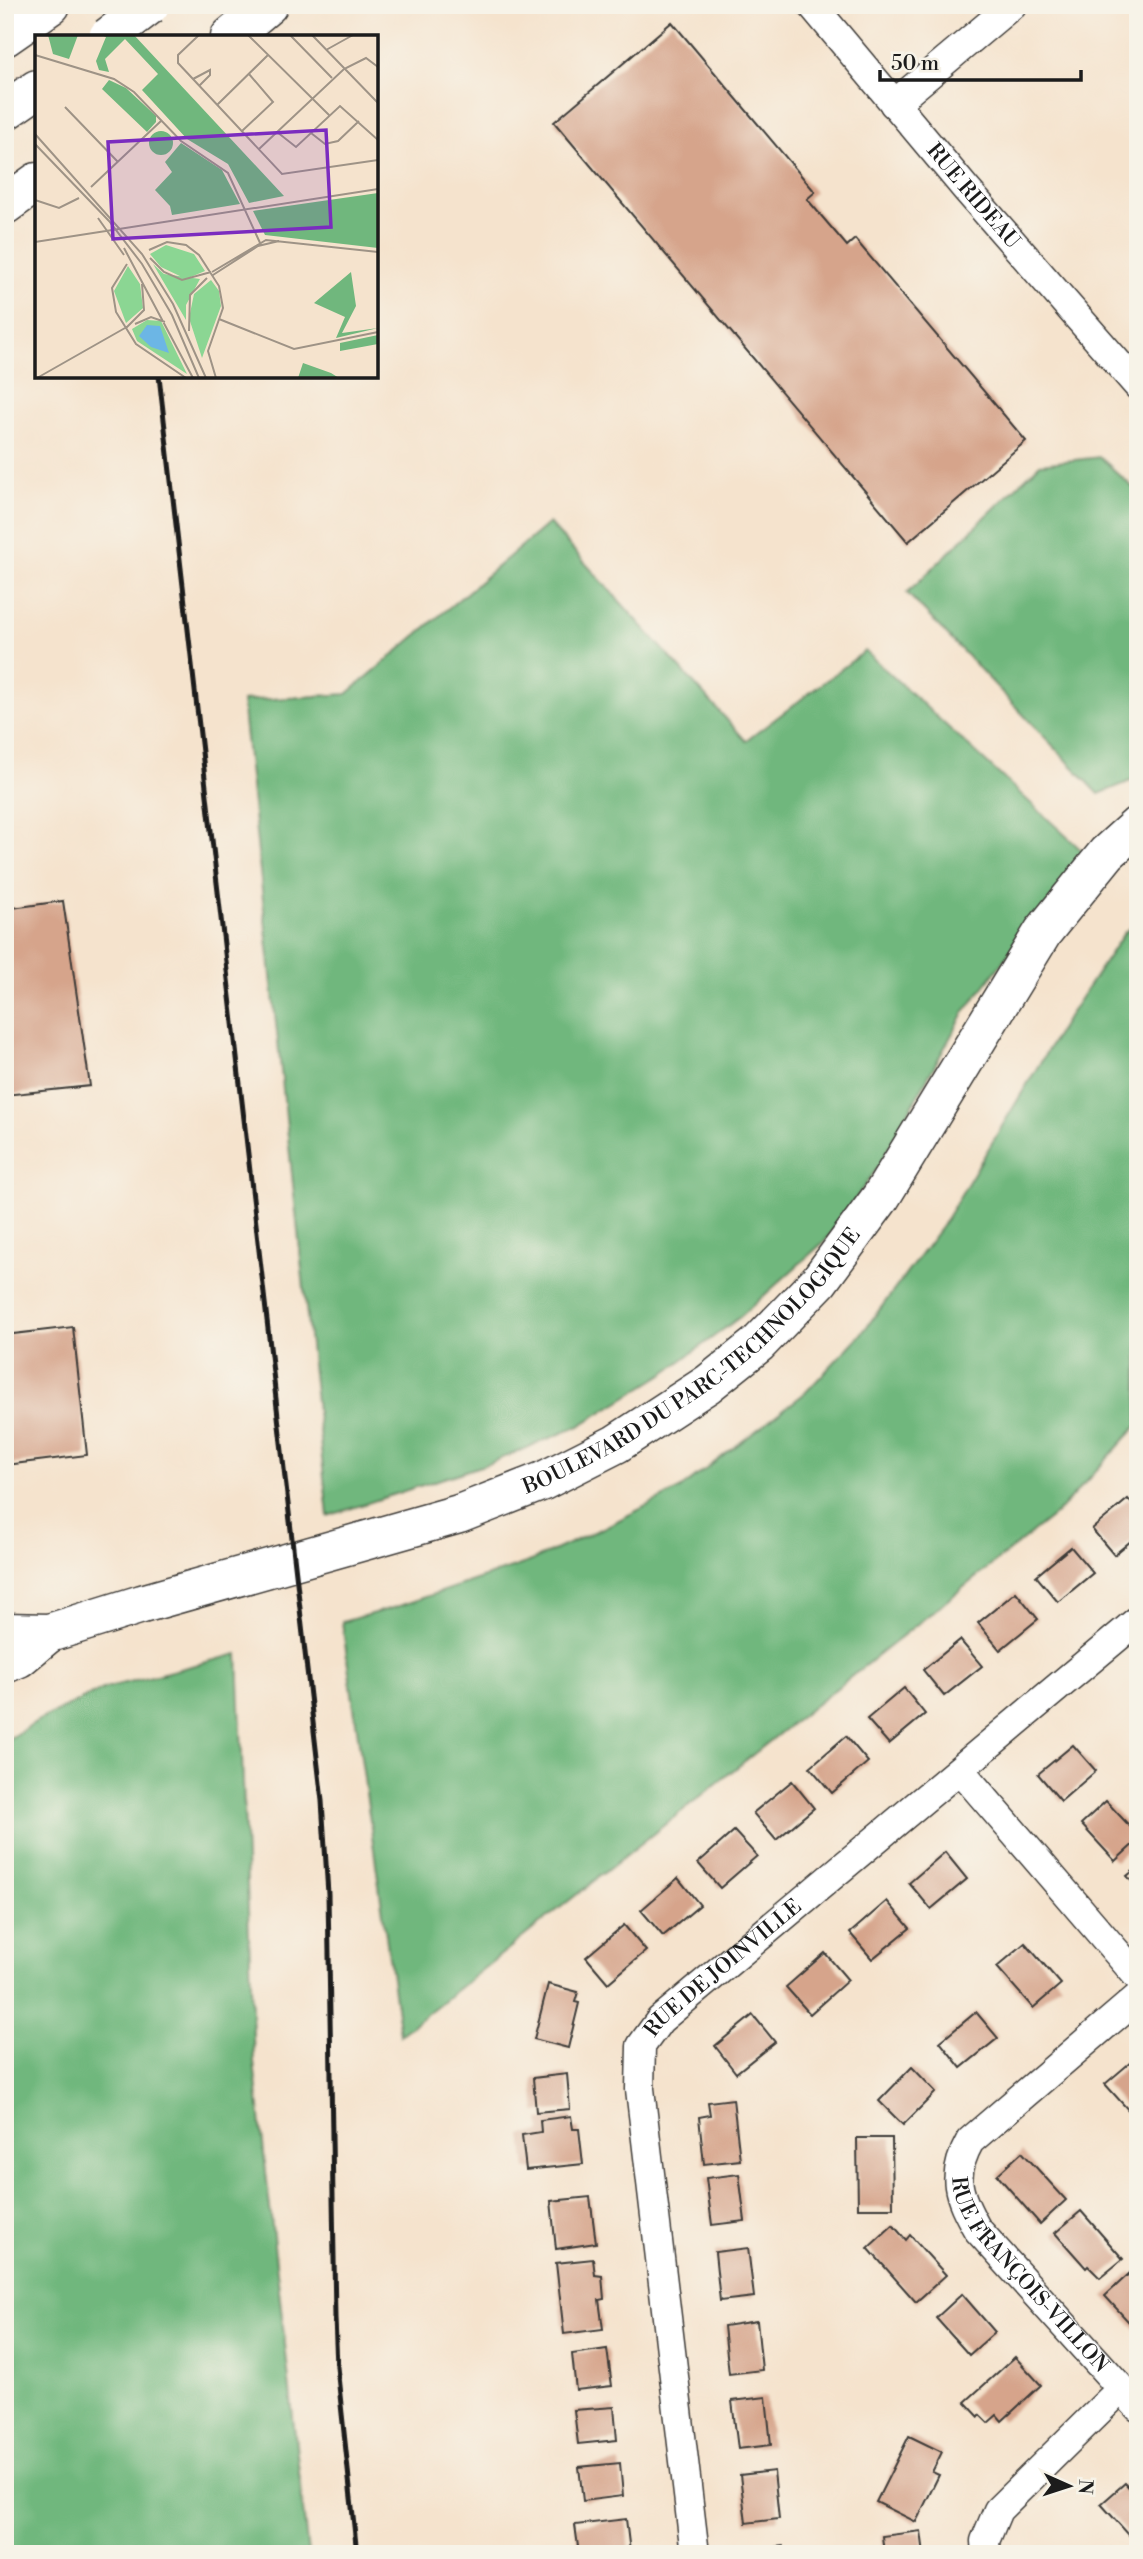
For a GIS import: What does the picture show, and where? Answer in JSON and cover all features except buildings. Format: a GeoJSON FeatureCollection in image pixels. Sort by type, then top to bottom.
{"type":"FeatureCollection","features":[{"type":"Feature","properties":{"kind":"main road"},"geometry":{"type":"LineString","coordinates":[[5,37],[51,5]]}},
{"type":"Feature","properties":{"kind":"main road"},"geometry":{"type":"LineString","coordinates":[[111,35],[150,5]]}},
{"type":"Feature","properties":{"kind":"main road"},"geometry":{"type":"LineString","coordinates":[[232,35],[268,5]]}},
{"type":"Feature","properties":{"kind":"main road"},"geometry":{"type":"LineString","coordinates":[[5,111],[35,90]]}},
{"type":"Feature","properties":{"kind":"main road"},"geometry":{"type":"LineString","coordinates":[[6,205],[35,183]]}},
{"type":"Feature","properties":{"kind":"main road","name":"BOULEVARD DU PARC-TECHNOLOGIQUE"},"geometry":{"type":"LineString","coordinates":[[5,1632],[49,1633],[154,1600],[459,1514],[543,1481],[603,1451],[708,1384],[758,1344],[819,1281],[881,1196],[1043,932],[1107,853],[1138,825]]}},
{"type":"Feature","properties":{"kind":"main road","name":"BOULEVARD DU PARC-TECHNOLOGIQUE"},"geometry":{"type":"LineString","coordinates":[[5,1664],[19,1658],[49,1633]]}},
{"type":"Feature","properties":{"kind":"street","name":"RUE RIDEAU"},"geometry":{"type":"LineString","coordinates":[[812,5],[1138,386]]}},
{"type":"Feature","properties":{"kind":"street"},"geometry":{"type":"LineString","coordinates":[[894,104],[1012,5]]}},
{"type":"Feature","properties":{"kind":"street","name":"RUE DE JOINVILLE"},"geometry":{"type":"LineString","coordinates":[[695,2554],[640,2089],[641,2046],[660,2020],[1138,1620]]}},
{"type":"Feature","properties":{"kind":"street"},"geometry":{"type":"LineString","coordinates":[[960,1770],[1138,1977]]}},
{"type":"Feature","properties":{"kind":"street","name":"RUE FRANÇOIS-VILLON"},"geometry":{"type":"LineString","coordinates":[[1129,2398],[977,2229],[963,2204],[958,2181],[959,2160],[970,2141],[1138,1997]]}},
{"type":"Feature","properties":{"kind":"street"},"geometry":{"type":"LineString","coordinates":[[986,2554],[985,2541],[998,2510],[1129,2398]]}},
{"type":"Feature","properties":{"kind":"green space"},"geometry":{"type":"Polygon","coordinates":[[[1100,457],[1138,492],[1138,778],[1099,794],[907,593],[1040,464],[1100,457]]]}},
{"type":"Feature","properties":{"kind":"green space"},"geometry":{"type":"Polygon","coordinates":[[[549,523],[746,741],[865,651],[1086,854],[965,1011],[878,1167],[826,1240],[740,1317],[665,1373],[579,1426],[490,1463],[328,1516],[242,701],[347,694],[549,523]]]}},
{"type":"Feature","properties":{"kind":"green space"},"geometry":{"type":"Polygon","coordinates":[[[1138,922],[1138,1425],[1057,1513],[400,2035],[342,1622],[396,1607],[529,1562],[605,1527],[680,1489],[805,1393],[862,1333],[942,1226],[1064,1023],[1124,933],[1138,922]]]}},
{"type":"Feature","properties":{"kind":"green space"},"geometry":{"type":"Polygon","coordinates":[[[238,1654],[254,2062],[308,2554],[5,2554],[5,1741],[39,1720],[105,1688],[238,1654]]]}},
{"type":"Feature","properties":{"kind":"railway"},"geometry":{"type":"LineString","coordinates":[[115,5],[119,35]]}},
{"type":"Feature","properties":{"kind":"railway"},"geometry":{"type":"LineString","coordinates":[[159,378],[322,1801],[328,1894],[337,2367],[357,2554]]}}]}
